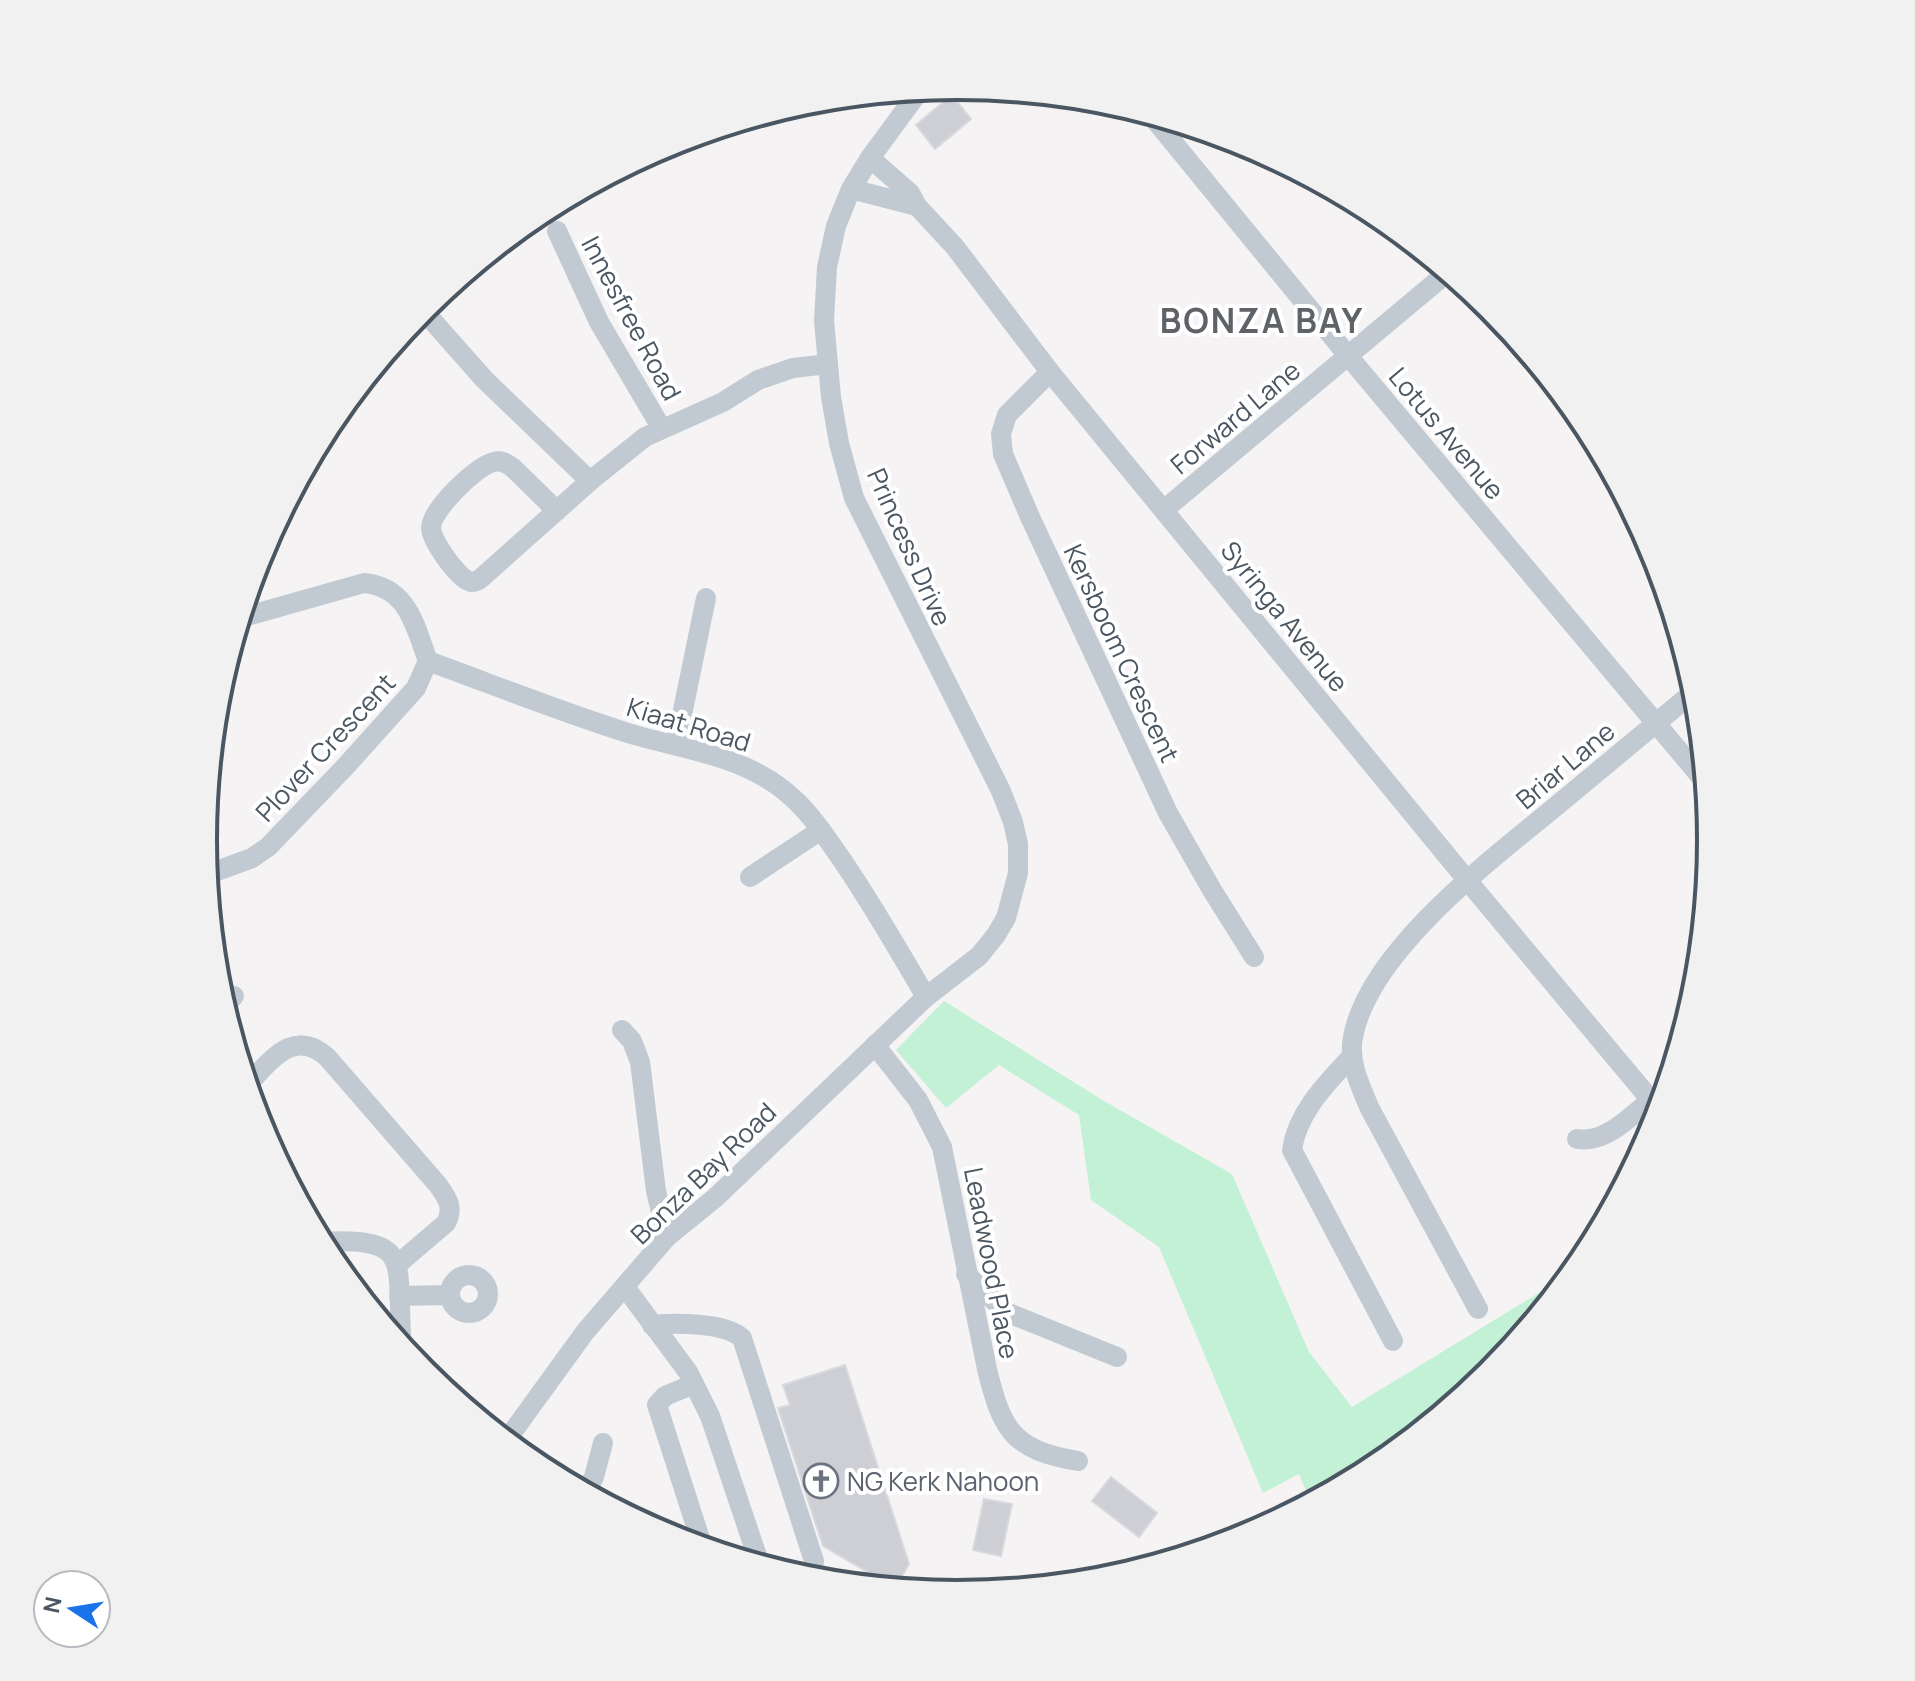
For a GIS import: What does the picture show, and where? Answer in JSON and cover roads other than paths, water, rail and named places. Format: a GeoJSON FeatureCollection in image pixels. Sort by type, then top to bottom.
{"type":"FeatureCollection","features":[{"type":"Feature","properties":{"kind":"street","name":"Princess Drive"},"geometry":{"type":"LineString","coordinates":[[911,102],[851,189],[836,226],[827,267],[824,321],[839,443],[854,498],[1001,791],[1018,844],[1018,873],[1012,900],[996,935],[979,956],[926,997]]}},
{"type":"Feature","properties":{"kind":"street","name":"Lotus Avenue"},"geometry":{"type":"LineString","coordinates":[[1162,129],[1694,769]]}},
{"type":"Feature","properties":{"kind":"street","name":"Syringa Avenue"},"geometry":{"type":"LineString","coordinates":[[870,158],[910,193],[917,206],[955,247],[1050,372],[1651,1099]]}},
{"type":"Feature","properties":{"kind":"street"},"geometry":{"type":"LineString","coordinates":[[851,189],[917,206]]}},
{"type":"Feature","properties":{"kind":"street","name":"Innesfree Road"},"geometry":{"type":"LineString","coordinates":[[557,231],[599,322],[662,429]]}},
{"type":"Feature","properties":{"kind":"street","name":"Forward Lane"},"geometry":{"type":"LineString","coordinates":[[1165,509],[1440,279]]}},
{"type":"Feature","properties":{"kind":"street"},"geometry":{"type":"LineString","coordinates":[[431,320],[484,379],[590,481]]}},
{"type":"Feature","properties":{"kind":"street"},"geometry":{"type":"LineString","coordinates":[[557,511],[512,467],[504,462],[494,462],[480,470],[439,506],[433,516],[432,534],[460,577],[473,582],[479,580],[557,511],[590,481],[645,437],[723,402],[771,374],[828,364]]}},
{"type":"Feature","properties":{"kind":"street","name":"Kersboom Crescent"},"geometry":{"type":"LineString","coordinates":[[1050,372],[1007,415],[1001,434],[1003,454],[1168,813],[1254,957]]}},
{"type":"Feature","properties":{"kind":"street","name":"Plover Crescent"},"geometry":{"type":"LineString","coordinates":[[218,870],[252,858],[287,829],[416,688],[428,661],[401,600],[380,585],[364,583],[252,615]]}},
{"type":"Feature","properties":{"kind":"street"},"geometry":{"type":"LineString","coordinates":[[676,744],[706,598]]}},
{"type":"Feature","properties":{"kind":"street","name":"Kiaat Road"},"geometry":{"type":"LineString","coordinates":[[428,661],[630,734],[723,757],[759,774],[797,801],[821,830],[862,889],[926,997]]}},
{"type":"Feature","properties":{"kind":"street","name":"Briar Lane"},"geometry":{"type":"LineString","coordinates":[[1352,1056],[1352,1039],[1365,1002],[1389,964],[1422,923],[1467,880],[1685,699]]}},
{"type":"Feature","properties":{"kind":"street"},"geometry":{"type":"LineString","coordinates":[[750,877],[821,830]]}},
{"type":"Feature","properties":{"kind":"street","name":"Bonza Bay Road"},"geometry":{"type":"LineString","coordinates":[[513,1432],[585,1332],[667,1237],[715,1198],[926,997]]}},
{"type":"Feature","properties":{"kind":"street"},"geometry":{"type":"LineString","coordinates":[[622,1030],[632,1041],[640,1062],[656,1191],[667,1237]]}},
{"type":"Feature","properties":{"kind":"street","name":"Leadwood Place"},"geometry":{"type":"LineString","coordinates":[[875,1045],[918,1100],[942,1147],[995,1404],[1005,1426],[1022,1443],[1046,1455],[1078,1461]]}},
{"type":"Feature","properties":{"kind":"street"},"geometry":{"type":"LineString","coordinates":[[255,1077],[288,1047],[312,1046],[327,1057],[438,1185],[449,1201],[451,1214],[446,1223],[398,1264]]}},
{"type":"Feature","properties":{"kind":"street"},"geometry":{"type":"LineString","coordinates":[[1352,1056],[1356,1076],[1369,1107],[1478,1309]]}},
{"type":"Feature","properties":{"kind":"street"},"geometry":{"type":"LineString","coordinates":[[1352,1056],[1310,1107],[1297,1130],[1292,1150],[1393,1341]]}},
{"type":"Feature","properties":{"kind":"street"},"geometry":{"type":"LineString","coordinates":[[1577,1139],[1588,1141],[1610,1132],[1647,1110]]}},
{"type":"Feature","properties":{"kind":"street"},"geometry":{"type":"LineString","coordinates":[[335,1242],[364,1241],[392,1254],[398,1264],[401,1329]]}},
{"type":"Feature","properties":{"kind":"street"},"geometry":{"type":"LineString","coordinates":[[966,1274],[1006,1312],[1117,1357]]}},
{"type":"Feature","properties":{"kind":"street"},"geometry":{"type":"LineString","coordinates":[[625,1287],[688,1372],[710,1416],[756,1553]]}},
{"type":"Feature","properties":{"kind":"street"},"geometry":{"type":"LineString","coordinates":[[399,1296],[450,1295]]}},
{"type":"Feature","properties":{"kind":"street"},"geometry":{"type":"LineString","coordinates":[[652,1325],[731,1330],[742,1338],[814,1561],[813,1567]]}},
{"type":"Feature","properties":{"kind":"street"},"geometry":{"type":"LineString","coordinates":[[694,1384],[665,1396],[657,1405],[699,1534]]}},
{"type":"Feature","properties":{"kind":"street"},"geometry":{"type":"LineString","coordinates":[[590,1484],[603,1443]]}},
{"type":"Feature","properties":{"kind":"place","name":"NG Kerk Nahoon"},"geometry":{"type":"Point","coordinates":[821,1481]}},
{"type":"Feature","properties":{"kind":"district","name":"BONZA BAY"},"geometry":{"type":"Point","coordinates":[1262,320]}}]}
